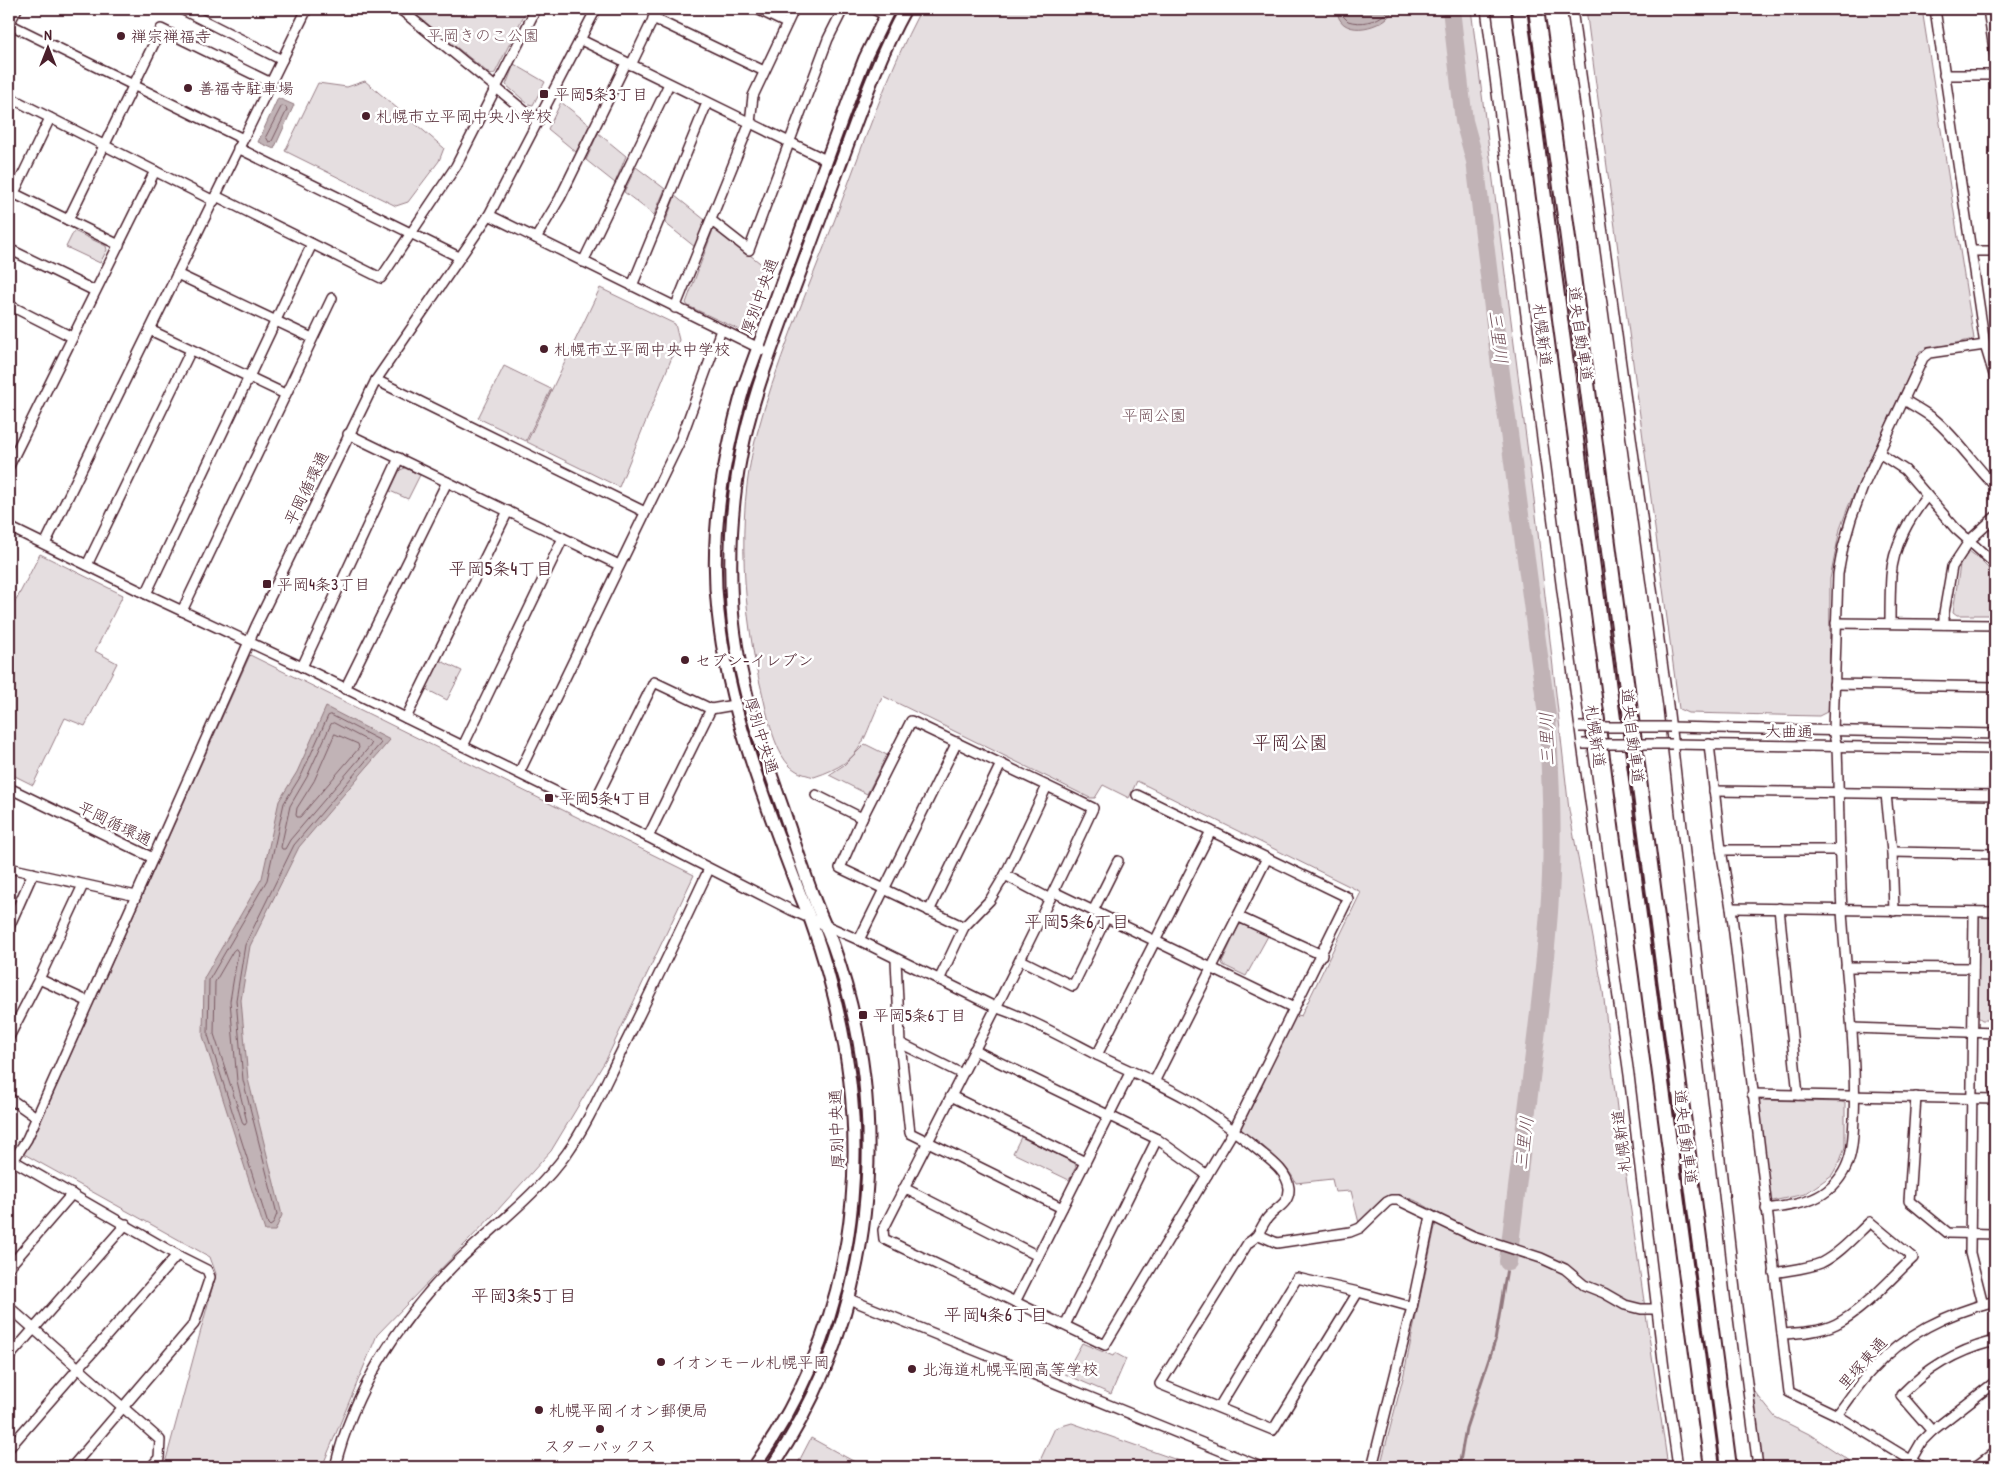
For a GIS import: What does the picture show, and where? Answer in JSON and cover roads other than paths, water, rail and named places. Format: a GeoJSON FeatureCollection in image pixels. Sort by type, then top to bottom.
{"type":"FeatureCollection","features":[{"type":"Feature","properties":{"kind":"highway","name":"道央自動車道"},"geometry":{"type":"LineString","coordinates":[[1519,9],[1712,1467]]}},
{"type":"Feature","properties":{"kind":"highway","name":"道央自動車道"},"geometry":{"type":"LineString","coordinates":[[1536,9],[1566,223],[1729,1467]]}},
{"type":"Feature","properties":{"kind":"main road","name":"厚別中央通"},"geometry":{"type":"LineString","coordinates":[[772,1467],[814,1395],[849,1299],[865,1216],[869,1172],[868,1114],[860,1047],[850,999],[757,732],[741,672],[732,611],[730,562],[736,487],[741,453],[750,416],[770,354],[866,95],[905,9]]}},
{"type":"Feature","properties":{"kind":"main road","name":"厚別中央通"},"geometry":{"type":"LineString","coordinates":[[754,1467],[774,1438],[803,1385],[831,1311],[843,1265],[849,1227],[854,1174],[855,1129],[845,1040],[835,996],[810,919],[750,756],[734,705],[718,612],[716,572],[718,513],[731,432],[745,383],[826,160],[866,58],[887,12]]}},
{"type":"Feature","properties":{"kind":"street"},"geometry":{"type":"LineString","coordinates":[[17,9],[9,24],[243,139]]}},
{"type":"Feature","properties":{"kind":"street"},"geometry":{"type":"LineString","coordinates":[[181,9],[282,60]]}},
{"type":"Feature","properties":{"kind":"street"},"geometry":{"type":"LineString","coordinates":[[44,544],[307,9]]}},
{"type":"Feature","properties":{"kind":"street"},"geometry":{"type":"LineString","coordinates":[[400,9],[538,122]]}},
{"type":"Feature","properties":{"kind":"street"},"geometry":{"type":"LineString","coordinates":[[9,97],[155,171],[381,278],[456,166],[536,9]]}},
{"type":"Feature","properties":{"kind":"street","name":"平岡循環通"},"geometry":{"type":"LineString","coordinates":[[9,788],[153,858],[248,642],[376,380],[459,257],[490,215],[596,9]]}},
{"type":"Feature","properties":{"kind":"street"},"geometry":{"type":"LineString","coordinates":[[536,238],[560,198],[658,9]]}},
{"type":"Feature","properties":{"kind":"street"},"geometry":{"type":"LineString","coordinates":[[757,9],[786,23]]}},
{"type":"Feature","properties":{"kind":"street"},"geometry":{"type":"LineString","coordinates":[[676,308],[750,123],[753,96],[794,9]]}},
{"type":"Feature","properties":{"kind":"street"},"geometry":{"type":"LineString","coordinates":[[712,221],[750,250],[828,39],[843,9]]}},
{"type":"Feature","properties":{"kind":"street"},"geometry":{"type":"LineString","coordinates":[[873,9],[887,12]]}},
{"type":"Feature","properties":{"kind":"street","name":"札幌新道"},"geometry":{"type":"LineString","coordinates":[[1486,9],[1582,744],[1628,1074],[1656,1309],[1678,1467]]}},
{"type":"Feature","properties":{"kind":"street"},"geometry":{"type":"LineString","coordinates":[[1572,9],[1670,727],[1736,1299],[1758,1467]]}},
{"type":"Feature","properties":{"kind":"street"},"geometry":{"type":"LineString","coordinates":[[1935,9],[1986,345],[1995,378]]}},
{"type":"Feature","properties":{"kind":"street"},"geometry":{"type":"LineString","coordinates":[[1988,9],[1992,19],[1995,56]]}},
{"type":"Feature","properties":{"kind":"street"},"geometry":{"type":"LineString","coordinates":[[653,18],[764,71]]}},
{"type":"Feature","properties":{"kind":"street"},"geometry":{"type":"LineString","coordinates":[[68,220],[106,146],[161,29],[271,83]]}},
{"type":"Feature","properties":{"kind":"street"},"geometry":{"type":"LineString","coordinates":[[581,40],[826,160]]}},
{"type":"Feature","properties":{"kind":"street"},"geometry":{"type":"LineString","coordinates":[[1944,76],[1995,76]]}},
{"type":"Feature","properties":{"kind":"street"},"geometry":{"type":"LineString","coordinates":[[583,262],[669,84]]}},
{"type":"Feature","properties":{"kind":"street"},"geometry":{"type":"LineString","coordinates":[[632,286],[707,103]]}},
{"type":"Feature","properties":{"kind":"street"},"geometry":{"type":"LineString","coordinates":[[50,118],[11,192],[119,245]]}},
{"type":"Feature","properties":{"kind":"street"},"geometry":{"type":"LineString","coordinates":[[238,148],[459,257]]}},
{"type":"Feature","properties":{"kind":"street"},"geometry":{"type":"LineString","coordinates":[[9,466],[155,171]]}},
{"type":"Feature","properties":{"kind":"street"},"geometry":{"type":"LineString","coordinates":[[490,215],[770,354]]}},
{"type":"Feature","properties":{"kind":"street"},"geometry":{"type":"LineString","coordinates":[[146,594],[312,244]]}},
{"type":"Feature","properties":{"kind":"street"},"geometry":{"type":"LineString","coordinates":[[9,249],[94,291]]}},
{"type":"Feature","properties":{"kind":"street"},"geometry":{"type":"LineString","coordinates":[[1971,251],[1995,251]]}},
{"type":"Feature","properties":{"kind":"street"},"geometry":{"type":"LineString","coordinates":[[177,274],[312,338]]}},
{"type":"Feature","properties":{"kind":"street"},"geometry":{"type":"LineString","coordinates":[[182,611],[332,298]]}},
{"type":"Feature","properties":{"kind":"street"},"geometry":{"type":"LineString","coordinates":[[9,305],[72,337]]}},
{"type":"Feature","properties":{"kind":"street"},"geometry":{"type":"LineString","coordinates":[[150,330],[285,394]]}},
{"type":"Feature","properties":{"kind":"street"},"geometry":{"type":"LineString","coordinates":[[519,773],[681,439],[721,330]]}},
{"type":"Feature","properties":{"kind":"street"},"geometry":{"type":"LineString","coordinates":[[1766,1209],[1811,1201],[1826,1192],[1846,1168],[1850,1155],[1855,1096],[1852,1028],[1842,910],[1837,747],[1833,731],[1838,574],[1843,547],[1863,487],[1923,358],[1928,354],[1986,345]]}},
{"type":"Feature","properties":{"kind":"street"},"geometry":{"type":"LineString","coordinates":[[87,565],[192,350]]}},
{"type":"Feature","properties":{"kind":"street"},"geometry":{"type":"LineString","coordinates":[[376,380],[645,512]]}},
{"type":"Feature","properties":{"kind":"street"},"geometry":{"type":"LineString","coordinates":[[1904,400],[1934,419],[1995,486]]}},
{"type":"Feature","properties":{"kind":"street"},"geometry":{"type":"LineString","coordinates":[[348,434],[619,565]]}},
{"type":"Feature","properties":{"kind":"street"},"geometry":{"type":"LineString","coordinates":[[1879,453],[1905,470],[1956,529],[1995,564]]}},
{"type":"Feature","properties":{"kind":"street"},"geometry":{"type":"LineString","coordinates":[[302,667],[399,458]]}},
{"type":"Feature","properties":{"kind":"street"},"geometry":{"type":"LineString","coordinates":[[345,689],[447,482]]}},
{"type":"Feature","properties":{"kind":"street"},"geometry":{"type":"LineString","coordinates":[[1890,623],[1891,575],[1900,540],[1914,513],[1928,496]]}},
{"type":"Feature","properties":{"kind":"street"},"geometry":{"type":"LineString","coordinates":[[406,718],[508,511]]}},
{"type":"Feature","properties":{"kind":"street"},"geometry":{"type":"LineString","coordinates":[[1944,624],[1944,612],[1952,567],[1970,540],[1995,517]]}},
{"type":"Feature","properties":{"kind":"street"},"geometry":{"type":"LineString","coordinates":[[9,526],[519,773],[810,919],[858,940],[995,1007],[1018,1015],[1154,1082],[1184,1097],[1234,1130],[1275,1164],[1287,1180],[1289,1195],[1285,1203],[1266,1219],[1259,1235],[1248,1243],[1160,1384],[1273,1430],[1358,1292]]}},
{"type":"Feature","properties":{"kind":"street"},"geometry":{"type":"LineString","coordinates":[[463,746],[564,538]]}},
{"type":"Feature","properties":{"kind":"street"},"geometry":{"type":"LineString","coordinates":[[1836,623],[1995,625]]}},
{"type":"Feature","properties":{"kind":"street"},"geometry":{"type":"LineString","coordinates":[[591,809],[654,682],[711,709],[734,705]]}},
{"type":"Feature","properties":{"kind":"street"},"geometry":{"type":"LineString","coordinates":[[1834,684],[1995,687]]}},
{"type":"Feature","properties":{"kind":"street"},"geometry":{"type":"LineString","coordinates":[[648,837],[711,709]]}},
{"type":"Feature","properties":{"kind":"street"},"geometry":{"type":"LineString","coordinates":[[964,927],[840,868],[862,818],[911,721],[1093,808],[1021,960],[995,1007],[883,1230],[884,1239],[1105,1345],[1234,1130],[1322,954],[1348,896],[1137,795]]}},
{"type":"Feature","properties":{"kind":"street","name":"大曲通"},"geometry":{"type":"LineString","coordinates":[[1580,727],[1670,727],[1995,734]]}},
{"type":"Feature","properties":{"kind":"street"},"geometry":{"type":"LineString","coordinates":[[858,940],[956,742]]}},
{"type":"Feature","properties":{"kind":"street","name":"大曲通"},"geometry":{"type":"LineString","coordinates":[[1582,744],[1708,744],[1995,749]]}},
{"type":"Feature","properties":{"kind":"street"},"geometry":{"type":"LineString","coordinates":[[1708,744],[1721,850],[1731,908],[1789,1392],[1838,1415],[1922,1467]]}},
{"type":"Feature","properties":{"kind":"street"},"geometry":{"type":"LineString","coordinates":[[929,911],[1001,764]]}},
{"type":"Feature","properties":{"kind":"street"},"geometry":{"type":"LineString","coordinates":[[938,980],[964,927],[990,900],[1005,875],[1047,786]]}},
{"type":"Feature","properties":{"kind":"street"},"geometry":{"type":"LineString","coordinates":[[1714,791],[1995,795]]}},
{"type":"Feature","properties":{"kind":"street"},"geometry":{"type":"LineString","coordinates":[[1886,794],[1892,852],[1894,910]]}},
{"type":"Feature","properties":{"kind":"street"},"geometry":{"type":"LineString","coordinates":[[816,795],[862,818]]}},
{"type":"Feature","properties":{"kind":"street"},"geometry":{"type":"LineString","coordinates":[[1097,1055],[1211,831]]}},
{"type":"Feature","properties":{"kind":"street"},"geometry":{"type":"LineString","coordinates":[[1721,850],[1841,850]]}},
{"type":"Feature","properties":{"kind":"street"},"geometry":{"type":"LineString","coordinates":[[1892,852],[1995,854]]}},
{"type":"Feature","properties":{"kind":"street"},"geometry":{"type":"LineString","coordinates":[[72,1467],[194,1324],[210,1277],[207,1270],[177,1255],[126,1224],[72,1194],[11,1164],[27,1139],[87,1001],[153,858]]}},
{"type":"Feature","properties":{"kind":"street"},"geometry":{"type":"LineString","coordinates":[[1154,1082],[1267,858]]}},
{"type":"Feature","properties":{"kind":"street"},"geometry":{"type":"LineString","coordinates":[[1093,912],[1118,861]]}},
{"type":"Feature","properties":{"kind":"street"},"geometry":{"type":"LineString","coordinates":[[9,868],[136,896]]}},
{"type":"Feature","properties":{"kind":"street"},"geometry":{"type":"LineString","coordinates":[[335,1467],[348,1424],[361,1396],[382,1357],[404,1323],[452,1267],[499,1226],[542,1184],[567,1152],[594,1106],[709,869]]}},
{"type":"Feature","properties":{"kind":"street"},"geometry":{"type":"LineString","coordinates":[[9,928],[33,873]]}},
{"type":"Feature","properties":{"kind":"street"},"geometry":{"type":"LineString","coordinates":[[1005,875],[1093,912],[1294,1008]]}},
{"type":"Feature","properties":{"kind":"street"},"geometry":{"type":"LineString","coordinates":[[9,1036],[39,979],[83,885]]}},
{"type":"Feature","properties":{"kind":"street"},"geometry":{"type":"LineString","coordinates":[[1731,908],[1995,912]]}},
{"type":"Feature","properties":{"kind":"street"},"geometry":{"type":"LineString","coordinates":[[1779,908],[1798,1095]]}},
{"type":"Feature","properties":{"kind":"street"},"geometry":{"type":"LineString","coordinates":[[1974,912],[1970,1253],[1983,1304]]}},
{"type":"Feature","properties":{"kind":"street"},"geometry":{"type":"LineString","coordinates":[[1238,917],[1322,954]]}},
{"type":"Feature","properties":{"kind":"street"},"geometry":{"type":"LineString","coordinates":[[1021,960],[1073,986],[1106,918]]}},
{"type":"Feature","properties":{"kind":"street"},"geometry":{"type":"LineString","coordinates":[[896,960],[900,1043],[910,1133],[1062,1208]]}},
{"type":"Feature","properties":{"kind":"street"},"geometry":{"type":"LineString","coordinates":[[1846,968],[1973,968]]}},
{"type":"Feature","properties":{"kind":"street"},"geometry":{"type":"LineString","coordinates":[[39,979],[87,1001]]}},
{"type":"Feature","properties":{"kind":"street"},"geometry":{"type":"LineString","coordinates":[[1852,1028],[1995,1033]]}},
{"type":"Feature","properties":{"kind":"street"},"geometry":{"type":"LineString","coordinates":[[900,1043],[962,1074]]}},
{"type":"Feature","properties":{"kind":"street"},"geometry":{"type":"LineString","coordinates":[[974,1050],[1157,1139],[1207,1175]]}},
{"type":"Feature","properties":{"kind":"street"},"geometry":{"type":"LineString","coordinates":[[1015,1302],[1131,1071]]}},
{"type":"Feature","properties":{"kind":"street"},"geometry":{"type":"LineString","coordinates":[[1752,1094],[1995,1099]]}},
{"type":"Feature","properties":{"kind":"street"},"geometry":{"type":"LineString","coordinates":[[951,1096],[1085,1162]]}},
{"type":"Feature","properties":{"kind":"street"},"geometry":{"type":"LineString","coordinates":[[1916,1097],[1909,1201],[1948,1233],[1995,1234]]}},
{"type":"Feature","properties":{"kind":"street"},"geometry":{"type":"LineString","coordinates":[[9,1098],[36,1117]]}},
{"type":"Feature","properties":{"kind":"street"},"geometry":{"type":"LineString","coordinates":[[1064,1325],[1157,1139]]}},
{"type":"Feature","properties":{"kind":"street"},"geometry":{"type":"LineString","coordinates":[[904,1188],[1038,1256]]}},
{"type":"Feature","properties":{"kind":"street"},"geometry":{"type":"LineString","coordinates":[[9,1267],[72,1194]]}},
{"type":"Feature","properties":{"kind":"street"},"geometry":{"type":"LineString","coordinates":[[1259,1235],[1277,1242],[1350,1232],[1360,1228],[1391,1200],[1398,1200],[1491,1243],[1521,1251],[1565,1269],[1584,1285],[1625,1305],[1642,1309],[1656,1309]]}},
{"type":"Feature","properties":{"kind":"street"},"geometry":{"type":"LineString","coordinates":[[1372,1467],[1412,1307],[1431,1216]]}},
{"type":"Feature","properties":{"kind":"street"},"geometry":{"type":"LineString","coordinates":[[1774,1273],[1805,1268],[1821,1262],[1837,1251],[1870,1222],[1913,1258],[1862,1305],[1835,1324],[1803,1333],[1782,1334]]}},
{"type":"Feature","properties":{"kind":"street"},"geometry":{"type":"LineString","coordinates":[[9,1357],[126,1224]]}},
{"type":"Feature","properties":{"kind":"street"},"geometry":{"type":"LineString","coordinates":[[9,1448],[177,1255]]}},
{"type":"Feature","properties":{"kind":"street"},"geometry":{"type":"LineString","coordinates":[[1220,1407],[1297,1278],[1412,1307]]}},
{"type":"Feature","properties":{"kind":"street"},"geometry":{"type":"LineString","coordinates":[[849,1299],[1261,1467]]}},
{"type":"Feature","properties":{"kind":"street","name":"里塚東通"},"geometry":{"type":"LineString","coordinates":[[1838,1415],[1870,1372],[1901,1342],[1943,1318],[1995,1301]]}},
{"type":"Feature","properties":{"kind":"street"},"geometry":{"type":"LineString","coordinates":[[9,1307],[32,1330],[160,1440],[159,1458],[151,1467]]}},
{"type":"Feature","properties":{"kind":"street"},"geometry":{"type":"LineString","coordinates":[[1932,1431],[1901,1395],[1915,1381],[1958,1354],[1991,1342],[1995,1346]]}},
{"type":"Feature","properties":{"kind":"street"},"geometry":{"type":"LineString","coordinates":[[1911,1460],[1922,1440],[1995,1382]]}},
{"type":"Feature","properties":{"kind":"street"},"geometry":{"type":"LineString","coordinates":[[1975,1467],[1995,1452]]}},
{"type":"Feature","properties":{"kind":"water"},"geometry":{"type":"Polygon","coordinates":[[[1337,9],[1357,9],[1363,12],[1373,9],[1391,9],[1391,14],[1377,24],[1368,27],[1351,28],[1339,18],[1337,9]]]}},
{"type":"Feature","properties":{"kind":"water"},"geometry":{"type":"Polygon","coordinates":[[[278,98],[294,105],[274,149],[258,142],[278,98]]]}},
{"type":"Feature","properties":{"kind":"water"},"geometry":{"type":"Polygon","coordinates":[[[326,707],[390,740],[299,847],[250,946],[241,1000],[248,1079],[282,1215],[275,1231],[265,1231],[203,1036],[204,978],[262,878],[279,801],[297,772],[326,707]]]}},
{"type":"Feature","properties":{"kind":"waterway","name":"三里川"},"geometry":{"type":"LineString","coordinates":[[1451,9],[1464,121],[1475,161],[1500,366],[1547,715],[1550,764],[1552,838],[1549,912],[1541,1000],[1508,1262]]}},
{"type":"Feature","properties":{"kind":"waterway","name":"三里川"},"geometry":{"type":"LineString","coordinates":[[1459,1467],[1466,1428],[1495,1341],[1508,1262]]}},
{"type":"Feature","properties":{"kind":"place","name":"禅宗禅福寺"},"geometry":{"type":"Point","coordinates":[121,36]}},
{"type":"Feature","properties":{"kind":"place","name":"善福寺駐車場"},"geometry":{"type":"Point","coordinates":[188,88]}},
{"type":"Feature","properties":{"kind":"place","name":"平岡5条3丁目"},"geometry":{"type":"Point","coordinates":[544,94]}},
{"type":"Feature","properties":{"kind":"place","name":"札幌市立平岡中央小学校"},"geometry":{"type":"Point","coordinates":[366,116]}},
{"type":"Feature","properties":{"kind":"place","name":"札幌市立平岡中央中学校"},"geometry":{"type":"Point","coordinates":[544,349]}},
{"type":"Feature","properties":{"kind":"place","name":"平岡4条3丁目"},"geometry":{"type":"Point","coordinates":[267,584]}},
{"type":"Feature","properties":{"kind":"place","name":"セブン-イレブン"},"geometry":{"type":"Point","coordinates":[685,660]}},
{"type":"Feature","properties":{"kind":"place","name":"平岡5条4丁目"},"geometry":{"type":"Point","coordinates":[549,798]}},
{"type":"Feature","properties":{"kind":"place","name":"平岡5条6丁目"},"geometry":{"type":"Point","coordinates":[863,1015]}},
{"type":"Feature","properties":{"kind":"place","name":"イオンモール札幌平岡"},"geometry":{"type":"Point","coordinates":[661,1362]}},
{"type":"Feature","properties":{"kind":"place","name":"北海道札幌平岡高等学校"},"geometry":{"type":"Point","coordinates":[912,1369]}},
{"type":"Feature","properties":{"kind":"place","name":"札幌平岡イオン郵便局"},"geometry":{"type":"Point","coordinates":[539,1410]}},
{"type":"Feature","properties":{"kind":"place","name":"スターバックス"},"geometry":{"type":"Point","coordinates":[600,1429]}},
{"type":"Feature","properties":{"kind":"district","name":"平岡5条4丁目"},"geometry":{"type":"Point","coordinates":[501,569]}},
{"type":"Feature","properties":{"kind":"district","name":"平岡公園"},"geometry":{"type":"Point","coordinates":[1290,742]}},
{"type":"Feature","properties":{"kind":"district","name":"平岡5条6丁目"},"geometry":{"type":"Point","coordinates":[1077,922]}},
{"type":"Feature","properties":{"kind":"district","name":"平岡3条5丁目"},"geometry":{"type":"Point","coordinates":[524,1296]}},
{"type":"Feature","properties":{"kind":"district","name":"平岡4条6丁目"},"geometry":{"type":"Point","coordinates":[996,1315]}},
{"type":"Feature","properties":{"kind":"park label","name":"平岡きのこ公園"},"geometry":{"type":"Point","coordinates":[483,35]}}]}
